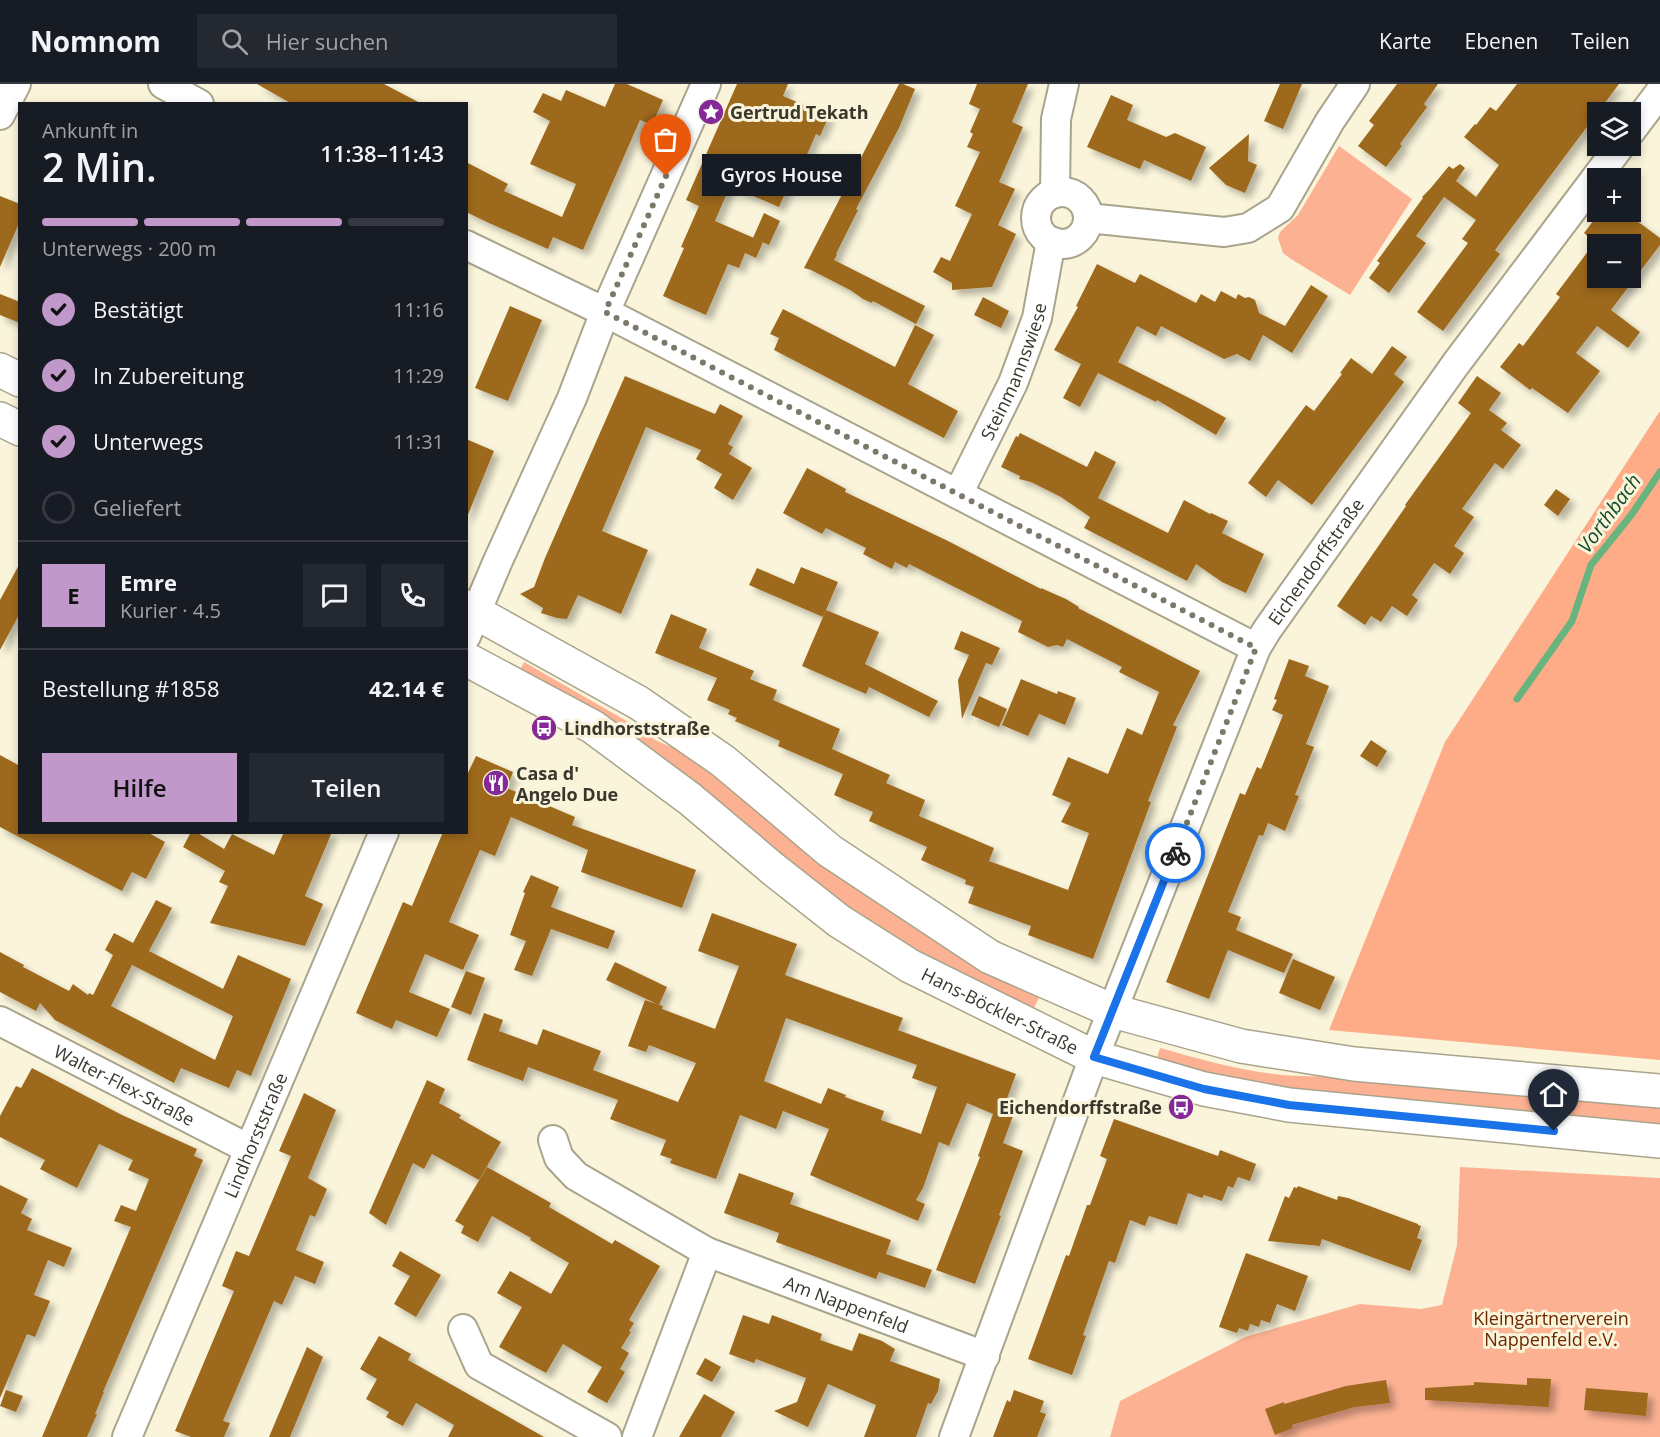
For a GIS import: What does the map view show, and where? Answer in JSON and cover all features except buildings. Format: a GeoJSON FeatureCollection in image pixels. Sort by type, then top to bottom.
{"type":"FeatureCollection","features":[{"type":"Feature","properties":{"kind":"main road"},"geometry":{"type":"LineString","coordinates":[[0,370],[18,379]]}},
{"type":"Feature","properties":{"kind":"main road"},"geometry":{"type":"LineString","coordinates":[[0,419],[18,428]]}},
{"type":"Feature","properties":{"kind":"main road"},"geometry":{"type":"LineString","coordinates":[[469,618],[639,703],[723,761],[830,852],[990,957],[1113,1011],[1241,1046],[1354,1065],[1660,1091]]}},
{"type":"Feature","properties":{"kind":"main road","name":"Hans-Böckler-Straße"},"geometry":{"type":"LineString","coordinates":[[468,660],[593,727],[690,799],[839,921],[901,961],[1094,1057],[1204,1089],[1289,1105],[1660,1141]]}},
{"type":"Feature","properties":{"kind":"street"},"geometry":{"type":"LineString","coordinates":[[0,114],[16,84]]}},
{"type":"Feature","properties":{"kind":"street"},"geometry":{"type":"LineString","coordinates":[[163,84],[196,102]]}},
{"type":"Feature","properties":{"kind":"street"},"geometry":{"type":"LineString","coordinates":[[469,618],[572,398],[605,312],[706,84]]}},
{"type":"Feature","properties":{"kind":"street"},"geometry":{"type":"LineString","coordinates":[[1055,193],[1056,119],[1064,84]]}},
{"type":"Feature","properties":{"kind":"street"},"geometry":{"type":"LineString","coordinates":[[1088,218],[1224,232],[1248,228],[1280,208],[1330,121],[1355,84]]}},
{"type":"Feature","properties":{"kind":"street"},"geometry":{"type":"LineString","coordinates":[[1641,117],[1660,92]]}},
{"type":"Feature","properties":{"kind":"street","name":"Eichendorffstraße"},"geometry":{"type":"LineString","coordinates":[[954,1437],[1094,1057],[1256,648],[1455,365],[1612,156]]}},
{"type":"Feature","properties":{"kind":"street"},"geometry":{"type":"LineString","coordinates":[[1065,192],[1074,194],[1082,200],[1087,208],[1088,218],[1087,227],[1081,235],[1073,241],[1064,243],[1054,242],[1045,237],[1036,217],[1039,206],[1046,198],[1055,193],[1065,192]]}},
{"type":"Feature","properties":{"kind":"street","name":"Steinmannswiese"},"geometry":{"type":"LineString","coordinates":[[958,494],[1013,383],[1037,318],[1049,252],[1054,242]]}},
{"type":"Feature","properties":{"kind":"street"},"geometry":{"type":"LineString","coordinates":[[468,246],[605,312],[1256,648]]}},
{"type":"Feature","properties":{"kind":"street","name":"Lindhorststraße"},"geometry":{"type":"LineString","coordinates":[[127,1437],[383,834]]}},
{"type":"Feature","properties":{"kind":"street","name":"Walter-Flex-Straße"},"geometry":{"type":"LineString","coordinates":[[0,1021],[249,1149]]}},
{"type":"Feature","properties":{"kind":"street","name":"Am Nappenfeld"},"geometry":{"type":"LineString","coordinates":[[553,1140],[559,1158],[576,1176],[707,1252],[985,1356]]}},
{"type":"Feature","properties":{"kind":"street"},"geometry":{"type":"LineString","coordinates":[[637,1437],[707,1252]]}},
{"type":"Feature","properties":{"kind":"street"},"geometry":{"type":"LineString","coordinates":[[463,1329],[479,1365],[607,1437]]}},
{"type":"Feature","properties":{"kind":"green space"},"geometry":{"type":"Polygon","coordinates":[[[1339,146],[1412,199],[1350,295],[1283,253],[1278,238],[1280,232],[1298,215],[1339,146]]]}},
{"type":"Feature","properties":{"kind":"green space"},"geometry":{"type":"Polygon","coordinates":[[[524,662],[637,727],[655,740],[705,765],[863,894],[924,932],[1041,994],[1034,1008],[851,915],[517,676],[524,662]]]}},
{"type":"Feature","properties":{"kind":"green space"},"geometry":{"type":"Polygon","coordinates":[[[1160,1048],[1236,1068],[1282,1075],[1352,1076],[1660,1102],[1660,1131],[1393,1108],[1155,1064],[1160,1048]]]}},
{"type":"Feature","properties":{"kind":"green space","name":"Kleingärtnerverein Nappenfeld e.V."},"geometry":{"type":"Polygon","coordinates":[[[1460,1167],[1660,1178],[1660,1437],[1110,1437],[1120,1401],[1245,1337],[1360,1304],[1421,1309],[1442,1305],[1457,1245],[1460,1167]]]}},
{"type":"Feature","properties":{"kind":"shaded area"},"geometry":{"type":"Polygon","coordinates":[[[1660,411],[1660,1060],[1329,1030],[1445,742],[1660,411]]]}},
{"type":"Feature","properties":{"kind":"waterway","name":"Vorthbach"},"geometry":{"type":"LineString","coordinates":[[1517,699],[1572,621],[1591,565],[1632,514],[1660,472]]}},
{"type":"Feature","properties":{"kind":"way so far"},"geometry":{"type":"LineString","coordinates":[[666,176],[605,312],[1256,648],[1175,853]]}},
{"type":"Feature","properties":{"kind":"place","name":"Gertrud Tekath"},"geometry":{"type":"Point","coordinates":[711,112]}},
{"type":"Feature","properties":{"kind":"place","name":"Gyros House"},"geometry":{"type":"Point","coordinates":[666,176]}},
{"type":"Feature","properties":{"kind":"place","name":"Lindhorststraße"},"geometry":{"type":"Point","coordinates":[544,728]}},
{"type":"Feature","properties":{"kind":"place","name":"Casa d' Angelo Due"},"geometry":{"type":"Point","coordinates":[496,783]}},
{"type":"Feature","properties":{"kind":"place","name":"Eichendorffstraße"},"geometry":{"type":"Point","coordinates":[1181,1107]}},
{"type":"Feature","properties":{"kind":"route"},"geometry":{"type":"LineString","coordinates":[[1175,853],[1094,1057],[1204,1089],[1289,1105],[1554,1131]]}}]}
